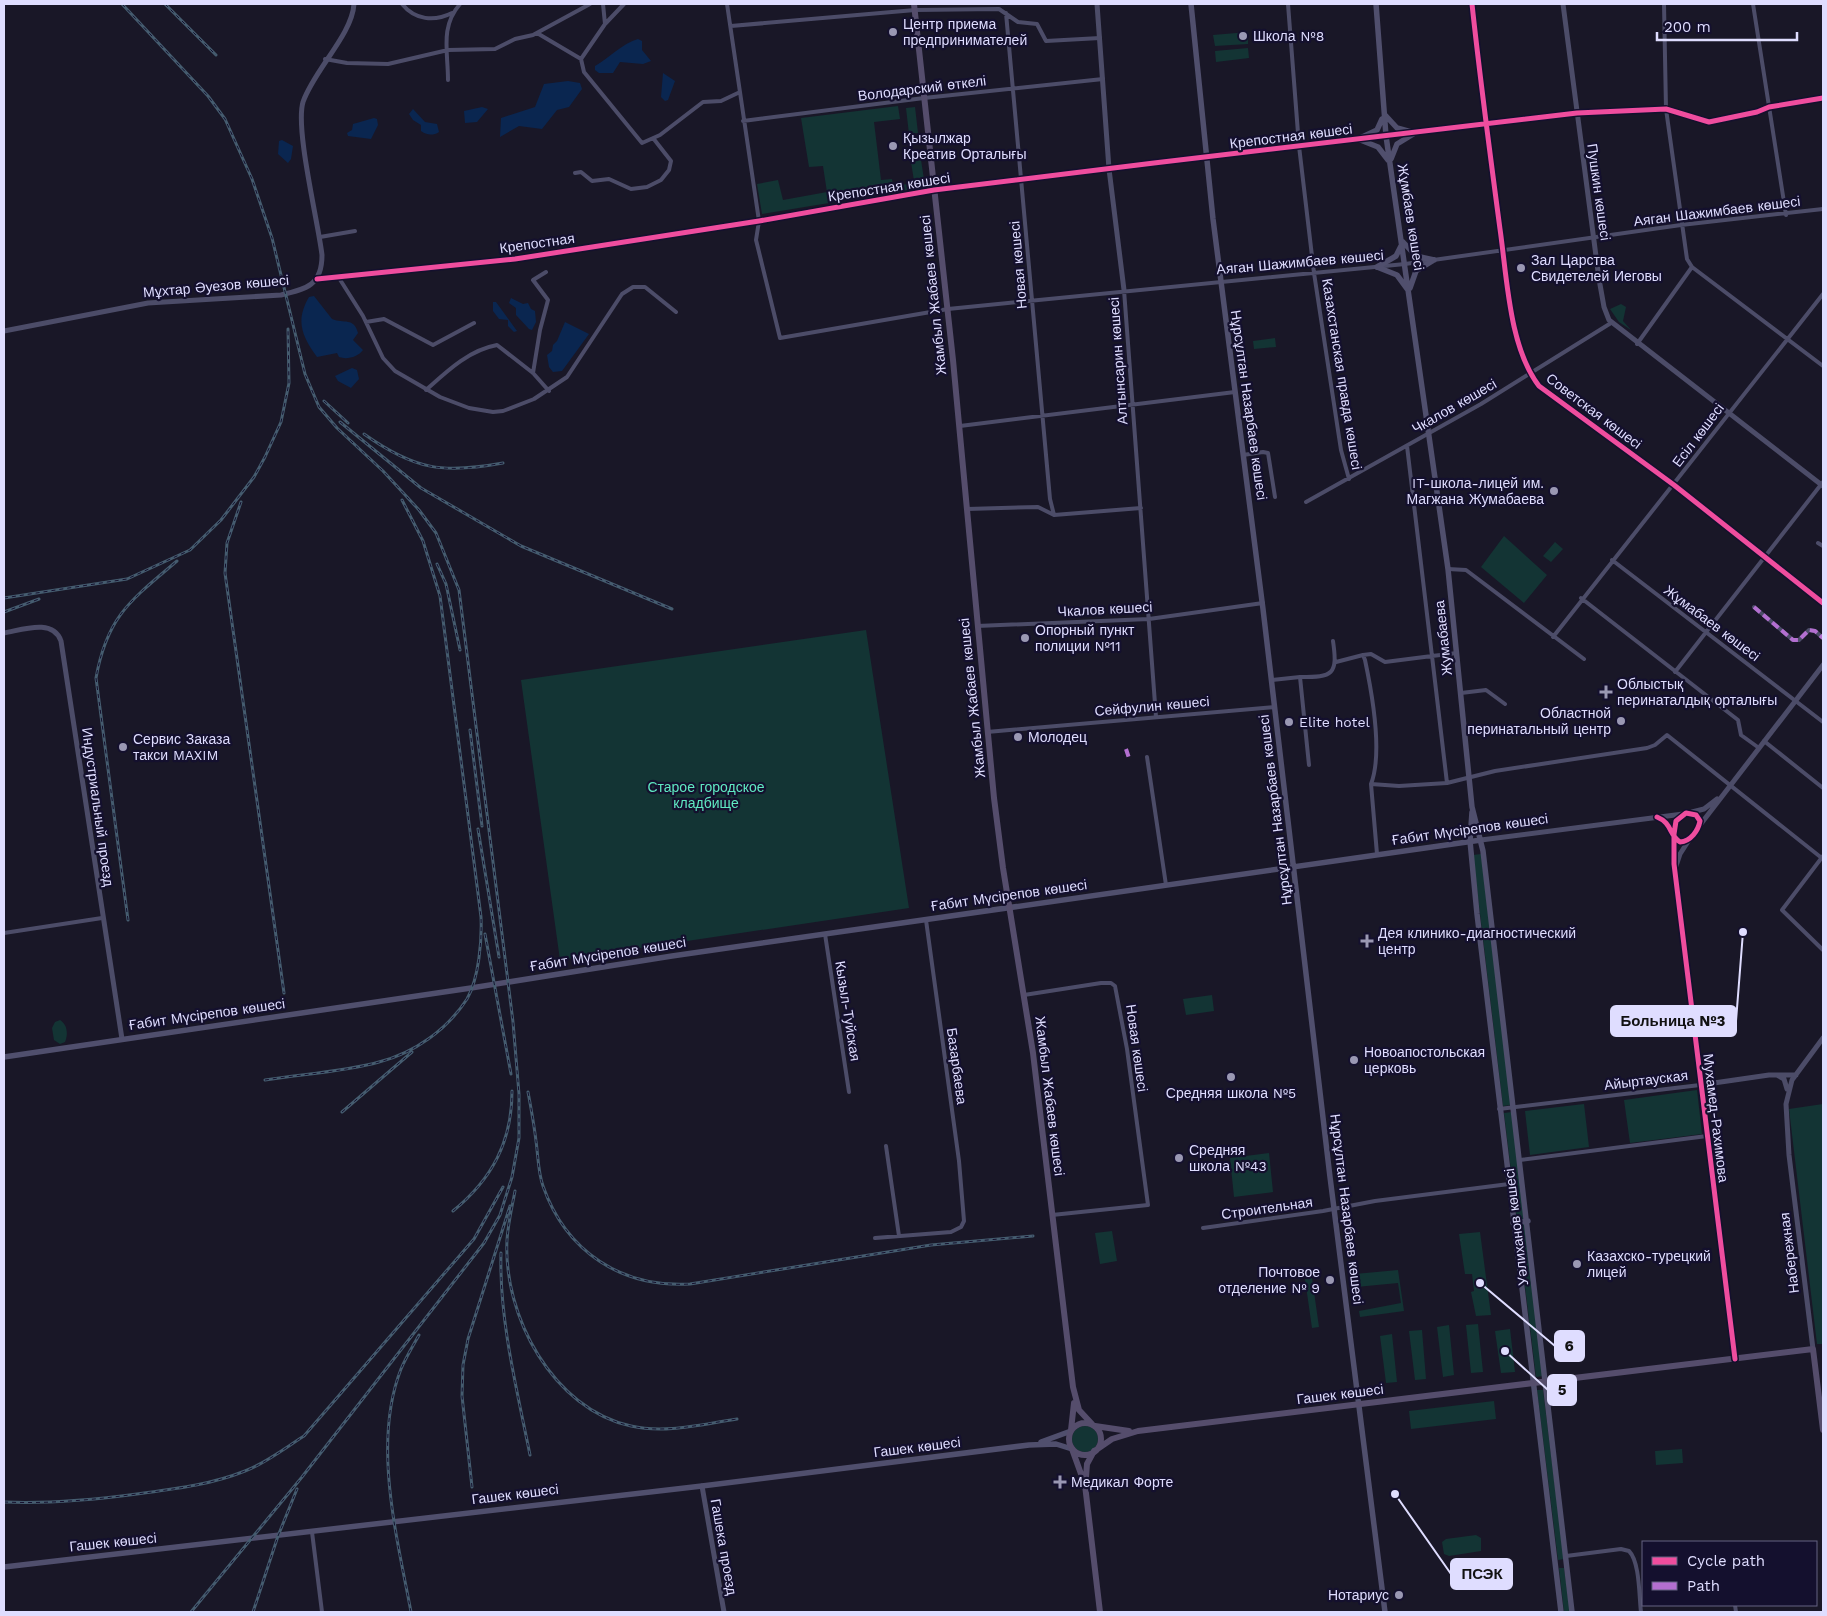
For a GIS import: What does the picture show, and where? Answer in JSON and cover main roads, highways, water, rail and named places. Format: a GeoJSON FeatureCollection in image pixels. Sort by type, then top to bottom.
{"type":"FeatureCollection","features":[{"type":"Feature","properties":{"kind":"main road","name":"Нұрсұлтан Назарбаев көшесі"},"geometry":{"type":"LineString","coordinates":[[1191,4],[1220,281],[1263,603],[1334,1208],[1385,1612]]}},
{"type":"Feature","properties":{"kind":"main road","name":"Жұмбаев көшесі"},"geometry":{"type":"LineString","coordinates":[[1376,4],[1386,136],[1429,433]]}},
{"type":"Feature","properties":{"kind":"main road","name":"Жамбыл Жабаев көшесі"},"geometry":{"type":"LineString","coordinates":[[915,7],[960,426],[987,732],[999,839],[1024,995],[1073,1387]]}},
{"type":"Feature","properties":{"kind":"main road"},"geometry":{"type":"LineString","coordinates":[[1384,112],[1388,120],[1397,128],[1414,133],[1396,146],[1390,165]]}},
{"type":"Feature","properties":{"kind":"main road"},"geometry":{"type":"LineString","coordinates":[[1384,112],[1378,128],[1358,140],[1378,147],[1390,165]]}},
{"type":"Feature","properties":{"kind":"main road"},"geometry":{"type":"LineString","coordinates":[[1401,238],[1413,254],[1434,260],[1415,273],[1409,292]]}},
{"type":"Feature","properties":{"kind":"main road"},"geometry":{"type":"LineString","coordinates":[[1401,238],[1397,255],[1377,267],[1397,275],[1409,292]]}},
{"type":"Feature","properties":{"kind":"main road","name":"Жумабаева"},"geometry":{"type":"LineString","coordinates":[[1429,433],[1448,569],[1472,807],[1481,840]]}},
{"type":"Feature","properties":{"kind":"main road"},"geometry":{"type":"LineString","coordinates":[[1470,841],[1472,807]]}},
{"type":"Feature","properties":{"kind":"main road","name":"Ғабит Мүсірепов көшесі"},"geometry":{"type":"LineString","coordinates":[[4,1057],[825,934],[1481,840]]}},
{"type":"Feature","properties":{"kind":"main road","name":"Уәлиханов көшесі"},"geometry":{"type":"LineString","coordinates":[[1481,840],[1548,1382],[1572,1612]]}},
{"type":"Feature","properties":{"kind":"main road","name":"Уәлиханов көшесі"},"geometry":{"type":"LineString","coordinates":[[1470,841],[1499,1109],[1561,1612]]}},
{"type":"Feature","properties":{"kind":"main road"},"geometry":{"type":"LineString","coordinates":[[1513,1223],[1528,1221]]}},
{"type":"Feature","properties":{"kind":"main road","name":"Гашек көшесі"},"geometry":{"type":"LineString","coordinates":[[1095,1450],[1112,1438],[1138,1431],[1813,1350]]}},
{"type":"Feature","properties":{"kind":"main road","name":"Набережная"},"geometry":{"type":"LineString","coordinates":[[1813,1350],[1823,1430]]}},
{"type":"Feature","properties":{"kind":"main road"},"geometry":{"type":"LineString","coordinates":[[1073,1387],[1078,1410],[1093,1425],[1101,1437],[1086,1467],[1085,1486],[1100,1612]]}},
{"type":"Feature","properties":{"kind":"main road"},"geometry":{"type":"LineString","coordinates":[[1073,1387],[1069,1439],[1085,1486]]}},
{"type":"Feature","properties":{"kind":"main road"},"geometry":{"type":"LineString","coordinates":[[1071,1430],[1080,1423],[1093,1425]]}},
{"type":"Feature","properties":{"kind":"main road","name":"Гашек көшесі"},"geometry":{"type":"LineString","coordinates":[[1093,1425],[1112,1430],[1138,1431]]}},
{"type":"Feature","properties":{"kind":"main road","name":"Гашек көшесі"},"geometry":{"type":"LineString","coordinates":[[1029,1445],[1050,1440],[1071,1430]]}},
{"type":"Feature","properties":{"kind":"main road","name":"Гашек көшесі"},"geometry":{"type":"LineString","coordinates":[[4,1567],[702,1486],[1029,1445],[1059,1444],[1072,1449]]}},
{"type":"Feature","properties":{"kind":"main road"},"geometry":{"type":"LineString","coordinates":[[1072,1449],[1083,1454],[1095,1450]]}},
{"type":"Feature","properties":{"kind":"water"},"geometry":{"type":"Polygon","coordinates":[[[638,39],[642,41],[642,50],[651,61],[643,64],[620,62],[613,73],[599,73],[595,70],[595,66],[627,44],[638,39]]]}},
{"type":"Feature","properties":{"kind":"water"},"geometry":{"type":"Polygon","coordinates":[[[663,73],[675,81],[668,100],[665,101],[661,97],[663,73]]]}},
{"type":"Feature","properties":{"kind":"water"},"geometry":{"type":"Polygon","coordinates":[[[568,81],[580,83],[582,89],[569,107],[557,110],[542,129],[519,126],[500,137],[501,118],[535,107],[544,84],[568,81]]]}},
{"type":"Feature","properties":{"kind":"water"},"geometry":{"type":"Polygon","coordinates":[[[482,107],[488,109],[477,122],[465,123],[464,111],[482,107]]]}},
{"type":"Feature","properties":{"kind":"water"},"geometry":{"type":"Polygon","coordinates":[[[413,109],[425,122],[437,124],[439,132],[430,134],[421,131],[421,125],[413,120],[409,114],[413,109]]]}},
{"type":"Feature","properties":{"kind":"water"},"geometry":{"type":"Polygon","coordinates":[[[374,118],[377,119],[378,125],[371,139],[348,136],[347,133],[352,130],[353,124],[374,118]]]}},
{"type":"Feature","properties":{"kind":"water"},"geometry":{"type":"Polygon","coordinates":[[[282,140],[293,146],[291,159],[288,163],[278,154],[279,141],[282,140]]]}},
{"type":"Feature","properties":{"kind":"water"},"geometry":{"type":"Polygon","coordinates":[[[314,296],[332,319],[354,325],[358,333],[353,340],[363,350],[361,352],[349,358],[339,357],[337,353],[317,357],[307,342],[301,321],[309,297],[314,296]]]}},
{"type":"Feature","properties":{"kind":"water"},"geometry":{"type":"Polygon","coordinates":[[[511,298],[523,304],[528,303],[531,309],[535,311],[536,322],[532,330],[516,315],[516,308],[509,303],[511,298]]]}},
{"type":"Feature","properties":{"kind":"water"},"geometry":{"type":"Polygon","coordinates":[[[493,302],[496,302],[517,331],[514,332],[508,326],[508,320],[499,319],[493,311],[493,302]]]}},
{"type":"Feature","properties":{"kind":"water"},"geometry":{"type":"Polygon","coordinates":[[[565,322],[589,334],[562,371],[553,372],[549,367],[547,355],[552,351],[553,345],[557,341],[565,322]]]}},
{"type":"Feature","properties":{"kind":"water"},"geometry":{"type":"Polygon","coordinates":[[[352,368],[357,370],[359,379],[351,388],[338,381],[335,376],[352,368]]]}},
{"type":"Feature","properties":{"kind":"railway"},"geometry":{"type":"LineString","coordinates":[[122,4],[208,96],[225,119],[252,179],[272,238],[305,374],[319,407],[337,428],[383,471],[419,510],[436,533],[459,590],[513,1022],[519,1094],[519,1138],[512,1177],[500,1215],[484,1243],[302,1477],[191,1612]]}},
{"type":"Feature","properties":{"kind":"railway"},"geometry":{"type":"LineString","coordinates":[[165,4],[216,55]]}},
{"type":"Feature","properties":{"kind":"railway"},"geometry":{"type":"LineString","coordinates":[[4,598],[127,579],[190,550],[221,520],[254,477],[281,422],[289,383],[288,329]]}},
{"type":"Feature","properties":{"kind":"railway"},"geometry":{"type":"LineString","coordinates":[[324,401],[348,423]]}},
{"type":"Feature","properties":{"kind":"railway"},"geometry":{"type":"LineString","coordinates":[[340,422],[421,488],[521,546],[672,609]]}},
{"type":"Feature","properties":{"kind":"railway"},"geometry":{"type":"LineString","coordinates":[[364,434],[399,455],[430,466],[463,468],[503,463]]}},
{"type":"Feature","properties":{"kind":"railway"},"geometry":{"type":"LineString","coordinates":[[265,1080],[351,1068],[379,1062],[405,1053],[429,1039],[450,1021],[467,999],[477,970],[481,937],[481,917],[440,596],[423,541],[402,500]]}},
{"type":"Feature","properties":{"kind":"railway"},"geometry":{"type":"LineString","coordinates":[[241,502],[227,543],[225,573],[284,993]]}},
{"type":"Feature","properties":{"kind":"railway"},"geometry":{"type":"LineString","coordinates":[[128,920],[96,678],[101,657],[114,624],[134,599],[177,561]]}},
{"type":"Feature","properties":{"kind":"railway"},"geometry":{"type":"LineString","coordinates":[[437,564],[446,584],[460,650]]}},
{"type":"Feature","properties":{"kind":"railway"},"geometry":{"type":"LineString","coordinates":[[4,612],[39,599]]}},
{"type":"Feature","properties":{"kind":"railway"},"geometry":{"type":"LineString","coordinates":[[470,730],[482,826]]}},
{"type":"Feature","properties":{"kind":"railway"},"geometry":{"type":"LineString","coordinates":[[478,829],[499,957]]}},
{"type":"Feature","properties":{"kind":"railway"},"geometry":{"type":"LineString","coordinates":[[485,934],[511,1074]]}},
{"type":"Feature","properties":{"kind":"railway"},"geometry":{"type":"LineString","coordinates":[[342,1112],[412,1052]]}},
{"type":"Feature","properties":{"kind":"railway"},"geometry":{"type":"LineString","coordinates":[[453,1211],[479,1186],[497,1158],[504,1143],[508,1127],[512,1091]]}},
{"type":"Feature","properties":{"kind":"railway"},"geometry":{"type":"LineString","coordinates":[[528,1092],[540,1175],[553,1209],[566,1230],[582,1247],[600,1261],[620,1272],[642,1280],[665,1284],[690,1284],[931,1245],[1033,1236]]}},
{"type":"Feature","properties":{"kind":"railway"},"geometry":{"type":"LineString","coordinates":[[4,1502],[87,1500],[192,1486],[232,1476],[260,1464],[275,1455],[304,1436],[474,1239],[503,1187]]}},
{"type":"Feature","properties":{"kind":"railway"},"geometry":{"type":"LineString","coordinates":[[515,1191],[507,1240],[508,1269],[514,1299],[524,1328],[538,1355],[556,1380],[578,1400],[603,1416],[631,1426],[671,1429],[737,1419]]}},
{"type":"Feature","properties":{"kind":"railway"},"geometry":{"type":"LineString","coordinates":[[472,1487],[462,1396],[463,1365],[468,1339],[510,1206]]}},
{"type":"Feature","properties":{"kind":"railway"},"geometry":{"type":"LineString","coordinates":[[501,1253],[501,1278],[506,1329],[530,1455]]}},
{"type":"Feature","properties":{"kind":"railway"},"geometry":{"type":"LineString","coordinates":[[411,1612],[394,1522],[388,1459],[388,1428],[393,1398],[401,1369],[419,1335]]}},
{"type":"Feature","properties":{"kind":"railway"},"geometry":{"type":"LineString","coordinates":[[253,1612],[278,1536],[297,1489]]}},
{"type":"Feature","properties":{"kind":"place","name":"Центр приема предпринимателей"},"geometry":{"type":"Point","coordinates":[893,32]}},
{"type":"Feature","properties":{"kind":"place","name":"Школа №8"},"geometry":{"type":"Point","coordinates":[1243,36]}},
{"type":"Feature","properties":{"kind":"place","name":"Қызылжар Креатив Орталығы"},"geometry":{"type":"Point","coordinates":[893,146]}},
{"type":"Feature","properties":{"kind":"place","name":"Зал Царства Свидетелей Иеговы"},"geometry":{"type":"Point","coordinates":[1521,268]}},
{"type":"Feature","properties":{"kind":"place","name":"IT-школа-лицей им. Магжана Жумабаева"},"geometry":{"type":"Point","coordinates":[1554,491]}},
{"type":"Feature","properties":{"kind":"place","name":"Опорный пункт полиции №11"},"geometry":{"type":"Point","coordinates":[1025,638]}},
{"type":"Feature","properties":{"kind":"place","name":"Облыстық перинаталдық орталығы"},"geometry":{"type":"Point","coordinates":[1606,692]}},
{"type":"Feature","properties":{"kind":"place","name":"Областной перинатальный центр"},"geometry":{"type":"Point","coordinates":[1621,721]}},
{"type":"Feature","properties":{"kind":"place","name":"Elite hotel"},"geometry":{"type":"Point","coordinates":[1289,722]}},
{"type":"Feature","properties":{"kind":"place","name":"Молодец"},"geometry":{"type":"Point","coordinates":[1018,737]}},
{"type":"Feature","properties":{"kind":"place","name":"Сервис Заказа такси MAXIM"},"geometry":{"type":"Point","coordinates":[123,747]}},
{"type":"Feature","properties":{"kind":"place","name":"Больница №3"},"geometry":{"type":"Point","coordinates":[1743,932]}},
{"type":"Feature","properties":{"kind":"place","name":"Дея клинико-диагностический центр"},"geometry":{"type":"Point","coordinates":[1367,941]}},
{"type":"Feature","properties":{"kind":"place","name":"Новоапостольская церковь"},"geometry":{"type":"Point","coordinates":[1354,1060]}},
{"type":"Feature","properties":{"kind":"place","name":"Средняя школа №5"},"geometry":{"type":"Point","coordinates":[1231,1077]}},
{"type":"Feature","properties":{"kind":"place","name":"Средняя школа №43"},"geometry":{"type":"Point","coordinates":[1179,1158]}},
{"type":"Feature","properties":{"kind":"place","name":"Казахско-турецкий лицей"},"geometry":{"type":"Point","coordinates":[1577,1264]}},
{"type":"Feature","properties":{"kind":"place","name":"Почтовое отделение № 9"},"geometry":{"type":"Point","coordinates":[1330,1280]}},
{"type":"Feature","properties":{"kind":"place","name":"6"},"geometry":{"type":"Point","coordinates":[1480,1283]}},
{"type":"Feature","properties":{"kind":"place","name":"5"},"geometry":{"type":"Point","coordinates":[1505,1351]}},
{"type":"Feature","properties":{"kind":"place","name":"Медикал Форте"},"geometry":{"type":"Point","coordinates":[1060,1482]}},
{"type":"Feature","properties":{"kind":"place","name":"ПСЭК"},"geometry":{"type":"Point","coordinates":[1395,1494]}},
{"type":"Feature","properties":{"kind":"place","name":"Нотариус"},"geometry":{"type":"Point","coordinates":[1399,1595]}},
{"type":"Feature","properties":{"kind":"park label","name":"Старое городское кладбище"},"geometry":{"type":"Point","coordinates":[706,796]}}]}
